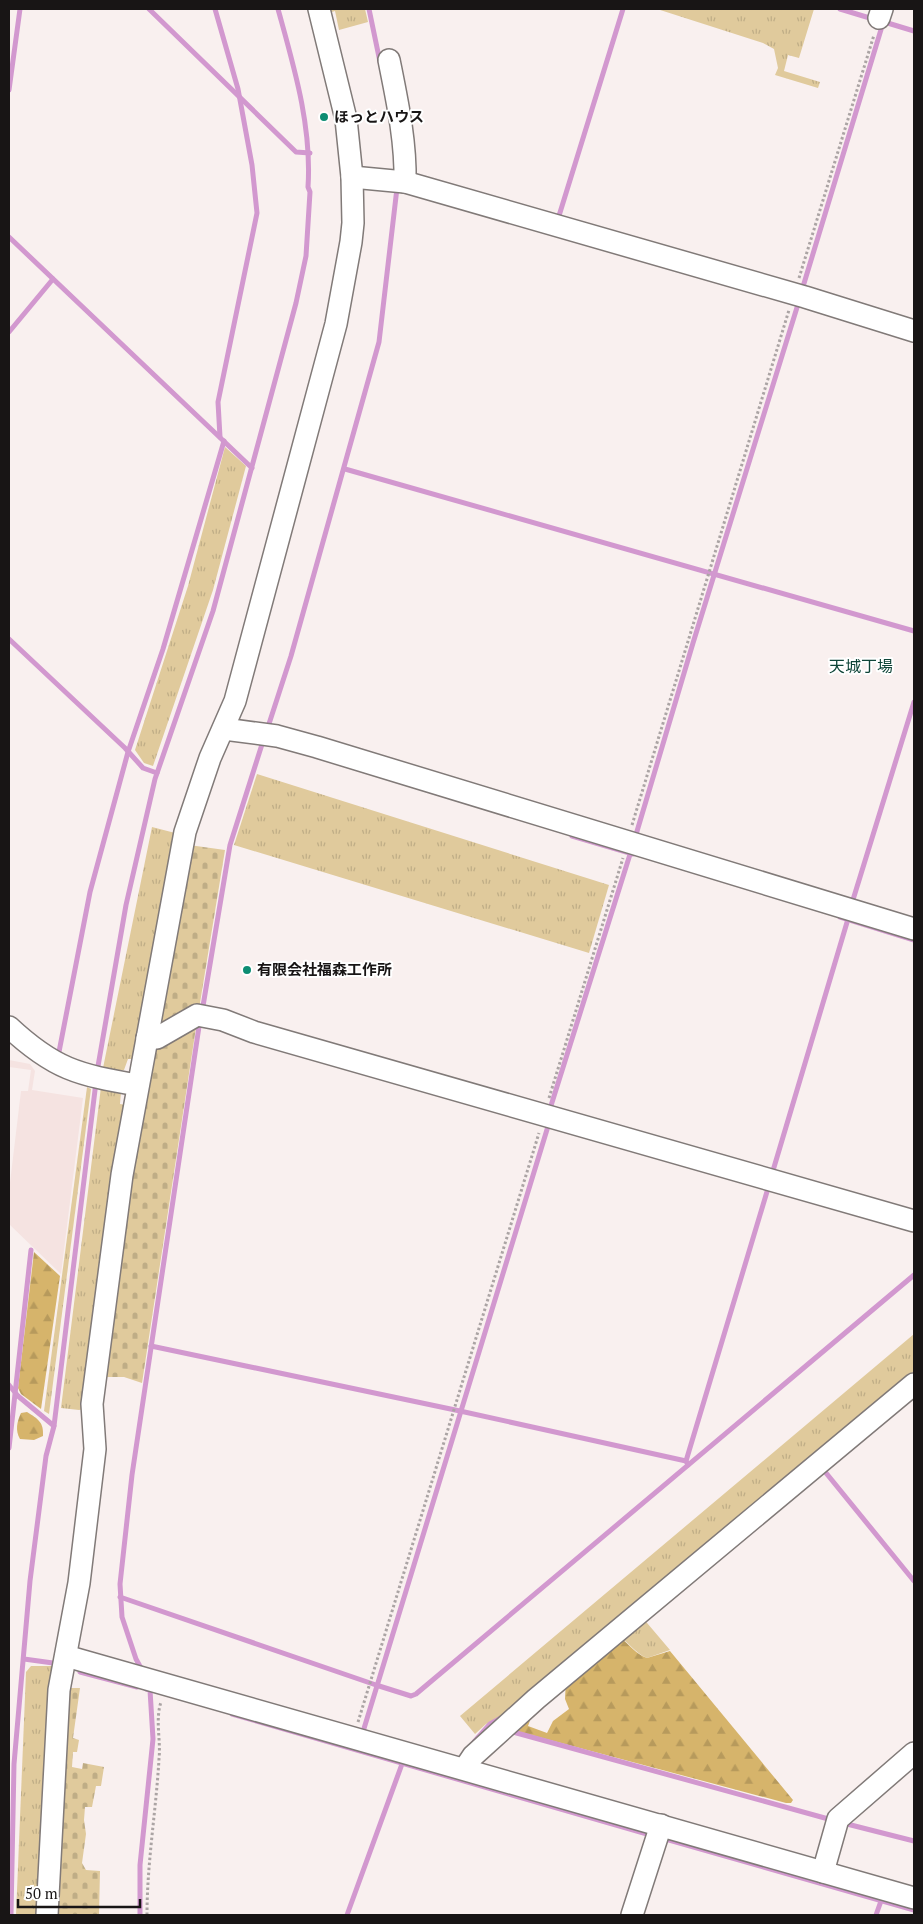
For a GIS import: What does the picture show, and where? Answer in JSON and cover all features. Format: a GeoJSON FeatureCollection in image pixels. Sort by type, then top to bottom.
{"type":"FeatureCollection","features":[{"type":"Feature","properties":{"kind":"street"},"geometry":{"type":"LineString","coordinates":[[47,1915],[59,1690],[79,1583],[94,1449],[92,1404],[122,1175],[138,1084],[185,832],[210,758],[235,701],[336,324],[354,223],[352,177],[346,119],[319,9]]}},
{"type":"Feature","properties":{"kind":"street"},"geometry":{"type":"LineString","coordinates":[[389,60],[401,123],[405,182]]}},
{"type":"Feature","properties":{"kind":"street"},"geometry":{"type":"LineString","coordinates":[[352,177],[405,182],[914,331]]}},
{"type":"Feature","properties":{"kind":"street"},"geometry":{"type":"LineString","coordinates":[[224,729],[266,735],[326,750],[630,846],[914,929]]}},
{"type":"Feature","properties":{"kind":"street"},"geometry":{"type":"LineString","coordinates":[[147,1038],[157,1038],[201,1015],[543,1121],[771,1180],[914,1221]]}},
{"type":"Feature","properties":{"kind":"street"},"geometry":{"type":"LineString","coordinates":[[9,1026],[26,1043],[54,1063],[95,1077],[138,1084]]}},
{"type":"Feature","properties":{"kind":"street"},"geometry":{"type":"LineString","coordinates":[[465,1768],[472,1756],[507,1725],[820,1465],[914,1384]]}},
{"type":"Feature","properties":{"kind":"street"},"geometry":{"type":"LineString","coordinates":[[66,1656],[465,1768],[658,1833],[819,1871],[914,1898]]}},
{"type":"Feature","properties":{"kind":"street"},"geometry":{"type":"LineString","coordinates":[[819,1871],[837,1822],[914,1753]]}},
{"type":"Feature","properties":{"kind":"street"},"geometry":{"type":"LineString","coordinates":[[632,1915],[658,1833]]}},
{"type":"Feature","properties":{"kind":"path"},"geometry":{"type":"LineString","coordinates":[[358,1739],[369,1685],[452,1413],[630,846],[710,568],[797,298],[879,20]]}},
{"type":"Feature","properties":{"kind":"path"},"geometry":{"type":"LineString","coordinates":[[147,1915],[149,1862],[160,1755],[158,1719],[162,1700]]}},
{"type":"Feature","properties":{"kind":"shaded area"},"geometry":{"type":"Polygon","coordinates":[[[9,1060],[30,1064],[35,1071],[32,1090],[83,1098],[61,1274],[9,1224],[9,1191],[21,1091],[28,1091],[31,1070],[9,1067],[9,1060]]]}},
{"type":"Feature","properties":{"kind":"green space"},"geometry":{"type":"Polygon","coordinates":[[[325,9],[365,9],[368,22],[339,30],[335,11],[326,14],[325,9]]]}},
{"type":"Feature","properties":{"kind":"green space"},"geometry":{"type":"Polygon","coordinates":[[[657,9],[814,9],[799,58],[788,55],[784,71],[820,82],[818,88],[775,75],[778,68],[774,49],[763,43],[657,9]]]}},
{"type":"Feature","properties":{"kind":"green space"},"geometry":{"type":"Polygon","coordinates":[[[225,447],[246,466],[213,590],[153,766],[144,763],[135,750],[188,586],[225,447]]]}},
{"type":"Feature","properties":{"kind":"green space"},"geometry":{"type":"Polygon","coordinates":[[[257,774],[609,885],[589,953],[234,845],[257,774]]]}},
{"type":"Feature","properties":{"kind":"green space"},"geometry":{"type":"Polygon","coordinates":[[[152,827],[179,834],[136,1059],[128,1059],[124,1070],[102,1073],[152,827]]]}},
{"type":"Feature","properties":{"kind":"green space"},"geometry":{"type":"Polygon","coordinates":[[[189,845],[225,850],[199,1009],[158,1030],[189,845]]]}},
{"type":"Feature","properties":{"kind":"green space"},"geometry":{"type":"Polygon","coordinates":[[[197,1021],[142,1383],[124,1377],[104,1377],[149,1053],[197,1021]]]}},
{"type":"Feature","properties":{"kind":"green space"},"geometry":{"type":"Polygon","coordinates":[[[87,1087],[91,1089],[49,1414],[44,1411],[87,1087]]]}},
{"type":"Feature","properties":{"kind":"green space"},"geometry":{"type":"Polygon","coordinates":[[[101,1087],[121,1092],[120,1104],[126,1105],[84,1409],[79,1410],[61,1408],[101,1087]]]}},
{"type":"Feature","properties":{"kind":"green space"},"geometry":{"type":"Polygon","coordinates":[[[34,1252],[60,1276],[41,1409],[21,1394],[18,1388],[34,1252]]]}},
{"type":"Feature","properties":{"kind":"green space"},"geometry":{"type":"Polygon","coordinates":[[[914,1334],[914,1371],[508,1712],[486,1724],[475,1734],[460,1716],[914,1334]]]}},
{"type":"Feature","properties":{"kind":"green space"},"geometry":{"type":"Polygon","coordinates":[[[27,1412],[37,1419],[42,1427],[43,1436],[34,1440],[20,1439],[17,1432],[21,1413],[27,1412]]]}},
{"type":"Feature","properties":{"kind":"green space"},"geometry":{"type":"Polygon","coordinates":[[[642,1617],[670,1650],[647,1658],[619,1637],[642,1617]]]}},
{"type":"Feature","properties":{"kind":"green space"},"geometry":{"type":"Polygon","coordinates":[[[619,1637],[639,1654],[647,1658],[670,1651],[793,1800],[791,1803],[516,1731],[532,1715],[528,1726],[547,1733],[553,1721],[569,1709],[565,1699],[566,1679],[619,1637]]]}},
{"type":"Feature","properties":{"kind":"green space"},"geometry":{"type":"Polygon","coordinates":[[[31,1666],[55,1666],[41,1915],[16,1915],[26,1672],[31,1666]]]}},
{"type":"Feature","properties":{"kind":"green space"},"geometry":{"type":"Polygon","coordinates":[[[66,1688],[80,1688],[73,1738],[79,1740],[77,1752],[73,1752],[72,1767],[82,1769],[83,1763],[104,1767],[101,1786],[96,1786],[92,1807],[85,1807],[86,1834],[82,1863],[86,1870],[100,1871],[99,1915],[55,1915],[66,1688]]]}},
{"type":"Feature","properties":{"kind":"waterway"},"geometry":{"type":"LineString","coordinates":[[9,90],[20,9]]}},
{"type":"Feature","properties":{"kind":"waterway"},"geometry":{"type":"LineString","coordinates":[[149,9],[296,152],[310,153]]}},
{"type":"Feature","properties":{"kind":"waterway"},"geometry":{"type":"LineString","coordinates":[[215,9],[238,89],[252,165],[257,213],[218,402],[220,437]]}},
{"type":"Feature","properties":{"kind":"waterway"},"geometry":{"type":"LineString","coordinates":[[97,1072],[126,905],[155,779],[213,611],[296,303],[306,256],[310,192],[308,187],[309,164],[307,142],[300,97],[278,9]]}},
{"type":"Feature","properties":{"kind":"waterway"},"geometry":{"type":"LineString","coordinates":[[369,9],[380,62]]}},
{"type":"Feature","properties":{"kind":"waterway"},"geometry":{"type":"LineString","coordinates":[[558,219],[623,9]]}},
{"type":"Feature","properties":{"kind":"waterway"},"geometry":{"type":"LineString","coordinates":[[840,9],[873,19]]}},
{"type":"Feature","properties":{"kind":"waterway"},"geometry":{"type":"LineString","coordinates":[[881,21],[914,31]]}},
{"type":"Feature","properties":{"kind":"waterway"},"geometry":{"type":"LineString","coordinates":[[802,290],[883,23]]}},
{"type":"Feature","properties":{"kind":"waterway"},"geometry":{"type":"LineString","coordinates":[[267,730],[291,656],[379,342],[397,188]]}},
{"type":"Feature","properties":{"kind":"waterway"},"geometry":{"type":"LineString","coordinates":[[9,237],[252,468]]}},
{"type":"Feature","properties":{"kind":"waterway"},"geometry":{"type":"LineString","coordinates":[[9,332],[53,279]]}},
{"type":"Feature","properties":{"kind":"waterway"},"geometry":{"type":"LineString","coordinates":[[635,838],[799,301]]}},
{"type":"Feature","properties":{"kind":"waterway"},"geometry":{"type":"LineString","coordinates":[[58,1057],[90,892],[128,752],[163,649],[224,441]]}},
{"type":"Feature","properties":{"kind":"waterway"},"geometry":{"type":"LineString","coordinates":[[345,469],[914,631]]}},
{"type":"Feature","properties":{"kind":"waterway"},"geometry":{"type":"LineString","coordinates":[[9,639],[125,748],[143,768],[157,773]]}},
{"type":"Feature","properties":{"kind":"waterway"},"geometry":{"type":"LineString","coordinates":[[852,903],[914,702]]}},
{"type":"Feature","properties":{"kind":"waterway"},"geometry":{"type":"LineString","coordinates":[[202,1012],[230,845],[264,738]]}},
{"type":"Feature","properties":{"kind":"waterway"},"geometry":{"type":"LineString","coordinates":[[572,836],[633,854]]}},
{"type":"Feature","properties":{"kind":"waterway"},"geometry":{"type":"LineString","coordinates":[[549,1112],[632,848]]}},
{"type":"Feature","properties":{"kind":"waterway"},"geometry":{"type":"LineString","coordinates":[[840,917],[914,940]]}},
{"type":"Feature","properties":{"kind":"waterway"},"geometry":{"type":"LineString","coordinates":[[772,1174],[848,919]]}},
{"type":"Feature","properties":{"kind":"waterway"},"geometry":{"type":"LineString","coordinates":[[142,1670],[136,1659],[122,1617],[120,1584],[132,1475],[200,1020]]}},
{"type":"Feature","properties":{"kind":"waterway"},"geometry":{"type":"LineString","coordinates":[[11,1915],[14,1764],[30,1581],[46,1456],[54,1426],[96,1082]]}},
{"type":"Feature","properties":{"kind":"waterway"},"geometry":{"type":"LineString","coordinates":[[362,1735],[549,1123]]}},
{"type":"Feature","properties":{"kind":"waterway"},"geometry":{"type":"LineString","coordinates":[[688,1465],[686,1461],[769,1185]]}},
{"type":"Feature","properties":{"kind":"waterway"},"geometry":{"type":"LineString","coordinates":[[9,1448],[31,1250]]}},
{"type":"Feature","properties":{"kind":"waterway"},"geometry":{"type":"LineString","coordinates":[[120,1597],[376,1685],[411,1696],[416,1694],[914,1275]]}},
{"type":"Feature","properties":{"kind":"waterway"},"geometry":{"type":"LineString","coordinates":[[151,1346],[686,1461]]}},
{"type":"Feature","properties":{"kind":"waterway"},"geometry":{"type":"LineString","coordinates":[[9,1385],[18,1396],[54,1426]]}},
{"type":"Feature","properties":{"kind":"waterway"},"geometry":{"type":"LineString","coordinates":[[822,1468],[914,1581]]}},
{"type":"Feature","properties":{"kind":"waterway"},"geometry":{"type":"LineString","coordinates":[[24,1659],[53,1663]]}},
{"type":"Feature","properties":{"kind":"waterway"},"geometry":{"type":"LineString","coordinates":[[80,1672],[137,1687]]}},
{"type":"Feature","properties":{"kind":"waterway"},"geometry":{"type":"LineString","coordinates":[[140,1915],[140,1865],[153,1739],[150,1690],[146,1689]]}},
{"type":"Feature","properties":{"kind":"waterway"},"geometry":{"type":"LineString","coordinates":[[232,1714],[654,1836]]}},
{"type":"Feature","properties":{"kind":"waterway"},"geometry":{"type":"LineString","coordinates":[[474,1742],[490,1724],[501,1718]]}},
{"type":"Feature","properties":{"kind":"waterway"},"geometry":{"type":"LineString","coordinates":[[509,1729],[513,1732],[832,1820]]}},
{"type":"Feature","properties":{"kind":"waterway"},"geometry":{"type":"LineString","coordinates":[[347,1915],[402,1764]]}},
{"type":"Feature","properties":{"kind":"waterway"},"geometry":{"type":"LineString","coordinates":[[843,1823],[914,1841]]}},
{"type":"Feature","properties":{"kind":"waterway"},"geometry":{"type":"LineString","coordinates":[[662,1838],[914,1910]]}},
{"type":"Feature","properties":{"kind":"waterway"},"geometry":{"type":"LineString","coordinates":[[876,1915],[881,1901]]}},
{"type":"Feature","properties":{"kind":"place","name":"ほっとハウス"},"geometry":{"type":"Point","coordinates":[324,117]}},
{"type":"Feature","properties":{"kind":"place","name":"有限会社福森工作所"},"geometry":{"type":"Point","coordinates":[247,970]}},
{"type":"Feature","properties":{"kind":"district","name":"天城丁場"},"geometry":{"type":"Point","coordinates":[861,666]}}]}
